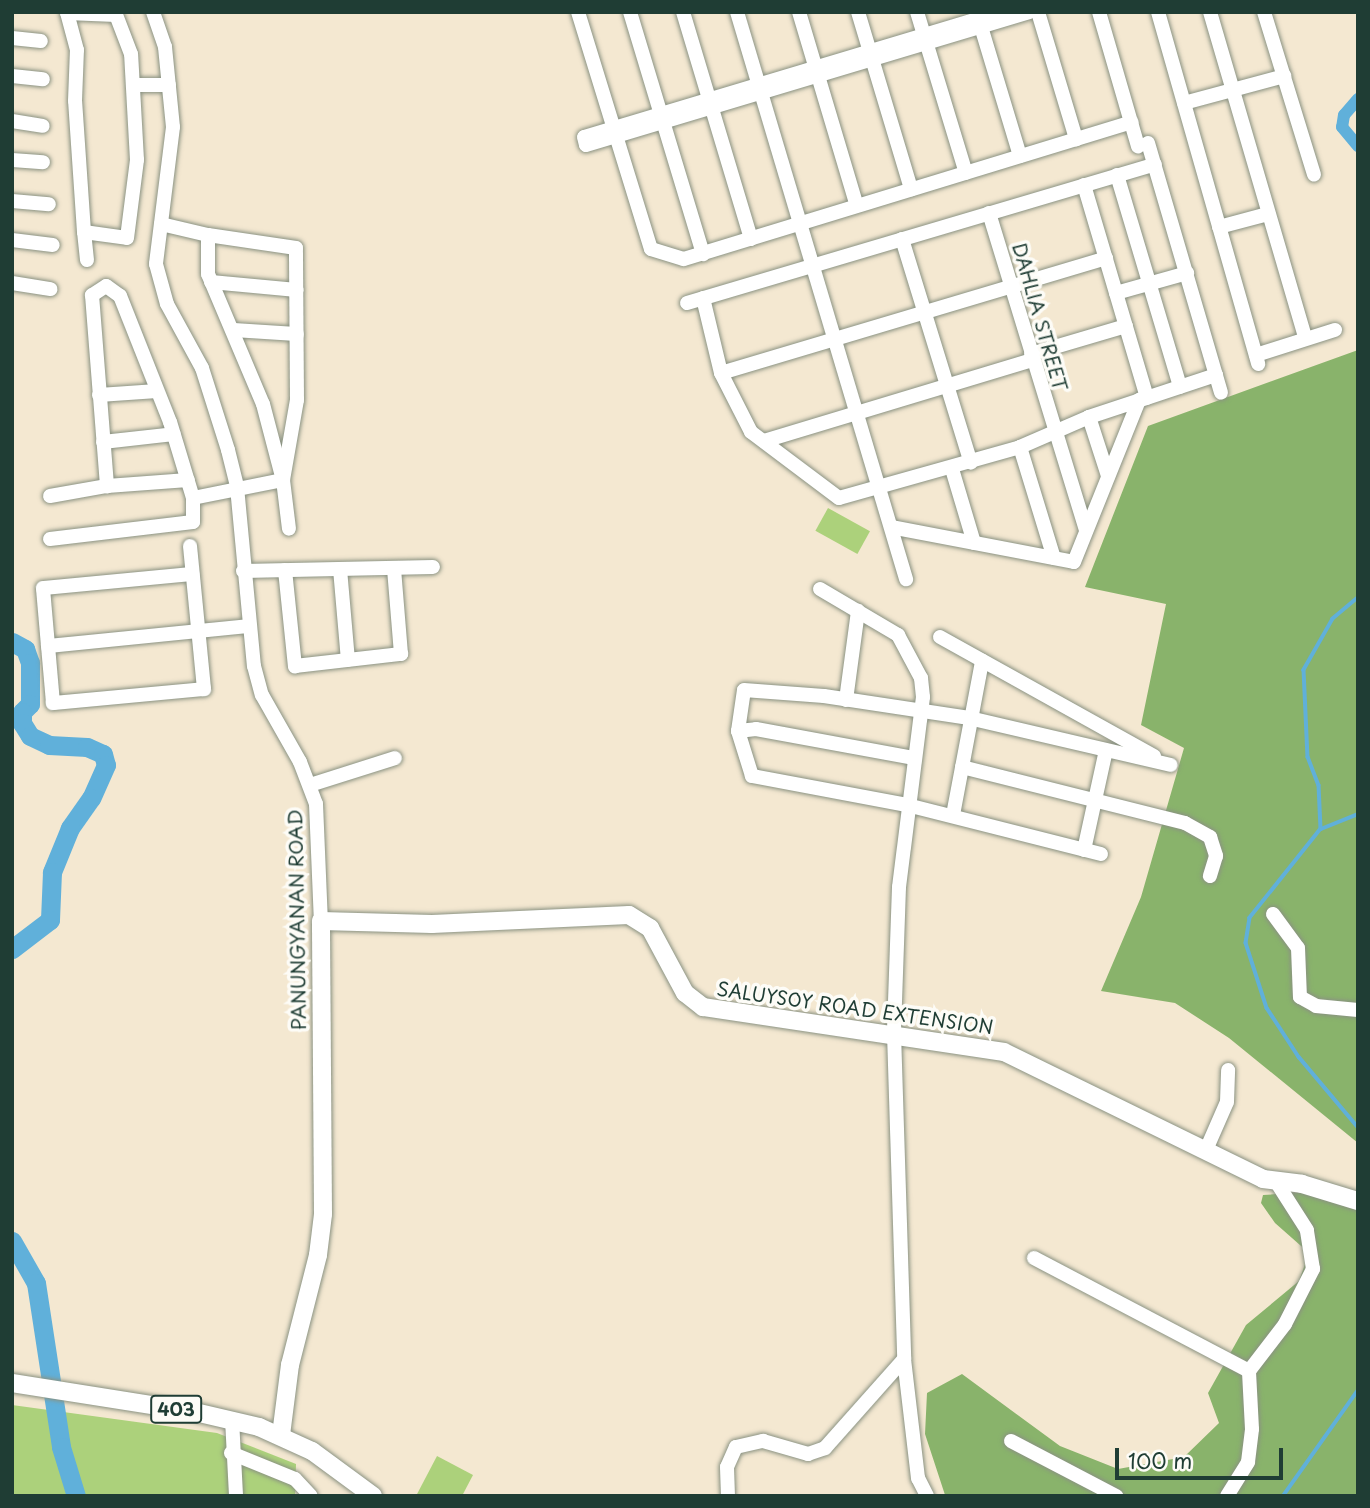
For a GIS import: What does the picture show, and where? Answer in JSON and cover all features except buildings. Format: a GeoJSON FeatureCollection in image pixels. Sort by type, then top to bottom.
{"type":"FeatureCollection","features":[{"type":"Feature","properties":{"kind":"main road","name":"SALUYSOY ROAD EXTENSION"},"geometry":{"type":"LineString","coordinates":[[321,921],[432,925],[629,915],[650,928],[685,993],[703,1007],[894,1033],[1004,1052],[1277,1182],[1302,1184],[1358,1201]]}},
{"type":"Feature","properties":{"kind":"main road","name":"PANUNGYANAN ROAD"},"geometry":{"type":"LineString","coordinates":[[281,1435],[293,1351],[323,1222],[321,921]]}},
{"type":"Feature","properties":{"kind":"main road","name":"403"},"geometry":{"type":"LineString","coordinates":[[12,1383],[232,1419],[281,1435],[326,1460],[373,1496]]}},
{"type":"Feature","properties":{"kind":"street"},"geometry":{"type":"LineString","coordinates":[[83,232],[127,238],[137,160],[134,85],[131,54],[116,13],[65,12],[77,50],[75,101],[83,232],[87,260]]}},
{"type":"Feature","properties":{"kind":"street","name":"PANUNGYANAN ROAD"},"geometry":{"type":"LineString","coordinates":[[153,12],[165,47],[173,127],[156,264],[167,304],[202,368],[237,487],[248,626],[262,695],[310,785],[316,804],[321,921]]}},
{"type":"Feature","properties":{"kind":"street"},"geometry":{"type":"LineString","coordinates":[[578,12],[651,249],[684,259],[1131,122]]}},
{"type":"Feature","properties":{"kind":"street"},"geometry":{"type":"LineString","coordinates":[[631,12],[703,254]]}},
{"type":"Feature","properties":{"kind":"street"},"geometry":{"type":"LineString","coordinates":[[683,12],[751,239]]}},
{"type":"Feature","properties":{"kind":"street"},"geometry":{"type":"LineString","coordinates":[[737,12],[906,579]]}},
{"type":"Feature","properties":{"kind":"street"},"geometry":{"type":"LineString","coordinates":[[799,12],[857,206]]}},
{"type":"Feature","properties":{"kind":"street"},"geometry":{"type":"LineString","coordinates":[[858,12],[911,190]]}},
{"type":"Feature","properties":{"kind":"street"},"geometry":{"type":"LineString","coordinates":[[918,12],[965,173]]}},
{"type":"Feature","properties":{"kind":"street"},"geometry":{"type":"LineString","coordinates":[[614,132],[925,39],[1002,12]]}},
{"type":"Feature","properties":{"kind":"street"},"geometry":{"type":"LineString","coordinates":[[979,19],[1030,12]]}},
{"type":"Feature","properties":{"kind":"street"},"geometry":{"type":"LineString","coordinates":[[1038,12],[1076,139]]}},
{"type":"Feature","properties":{"kind":"street"},"geometry":{"type":"LineString","coordinates":[[1098,12],[1131,122],[1155,164],[1221,393]]}},
{"type":"Feature","properties":{"kind":"street"},"geometry":{"type":"LineString","coordinates":[[1158,12],[1257,359],[1305,337],[1335,330]]}},
{"type":"Feature","properties":{"kind":"street"},"geometry":{"type":"LineString","coordinates":[[1210,12],[1305,337]]}},
{"type":"Feature","properties":{"kind":"street"},"geometry":{"type":"LineString","coordinates":[[1264,12],[1314,175]]}},
{"type":"Feature","properties":{"kind":"street"},"geometry":{"type":"LineString","coordinates":[[979,19],[1020,156]]}},
{"type":"Feature","properties":{"kind":"street"},"geometry":{"type":"LineString","coordinates":[[12,38],[41,41]]}},
{"type":"Feature","properties":{"kind":"street"},"geometry":{"type":"LineString","coordinates":[[12,76],[43,79]]}},
{"type":"Feature","properties":{"kind":"street"},"geometry":{"type":"LineString","coordinates":[[1184,103],[1283,76]]}},
{"type":"Feature","properties":{"kind":"street"},"geometry":{"type":"LineString","coordinates":[[134,85],[169,85]]}},
{"type":"Feature","properties":{"kind":"street"},"geometry":{"type":"LineString","coordinates":[[12,121],[43,126]]}},
{"type":"Feature","properties":{"kind":"street"},"geometry":{"type":"LineString","coordinates":[[12,160],[43,162]]}},
{"type":"Feature","properties":{"kind":"street"},"geometry":{"type":"LineString","coordinates":[[687,303],[1155,164]]}},
{"type":"Feature","properties":{"kind":"street"},"geometry":{"type":"LineString","coordinates":[[1117,175],[1180,387]]}},
{"type":"Feature","properties":{"kind":"street"},"geometry":{"type":"LineString","coordinates":[[891,527],[1074,562],[1108,476],[1143,399],[1126,326],[1084,185]]}},
{"type":"Feature","properties":{"kind":"street"},"geometry":{"type":"LineString","coordinates":[[12,201],[50,204]]}},
{"type":"Feature","properties":{"kind":"street","name":"DAHLIA STREET"},"geometry":{"type":"LineString","coordinates":[[989,213],[1086,530]]}},
{"type":"Feature","properties":{"kind":"street"},"geometry":{"type":"LineString","coordinates":[[1219,227],[1268,214]]}},
{"type":"Feature","properties":{"kind":"street"},"geometry":{"type":"LineString","coordinates":[[161,224],[296,248],[297,400],[283,480]]}},
{"type":"Feature","properties":{"kind":"street"},"geometry":{"type":"LineString","coordinates":[[208,234],[211,282],[263,404],[283,480],[289,529]]}},
{"type":"Feature","properties":{"kind":"street"},"geometry":{"type":"LineString","coordinates":[[902,239],[971,463]]}},
{"type":"Feature","properties":{"kind":"street"},"geometry":{"type":"LineString","coordinates":[[12,240],[53,245]]}},
{"type":"Feature","properties":{"kind":"street"},"geometry":{"type":"LineString","coordinates":[[721,373],[1106,258]]}},
{"type":"Feature","properties":{"kind":"street"},"geometry":{"type":"LineString","coordinates":[[1116,293],[1186,274]]}},
{"type":"Feature","properties":{"kind":"street"},"geometry":{"type":"LineString","coordinates":[[211,282],[297,290]]}},
{"type":"Feature","properties":{"kind":"street"},"geometry":{"type":"LineString","coordinates":[[12,283],[51,289]]}},
{"type":"Feature","properties":{"kind":"street"},"geometry":{"type":"LineString","coordinates":[[50,539],[193,522],[194,498],[174,434],[120,296],[106,286],[92,295],[107,486]]}},
{"type":"Feature","properties":{"kind":"street"},"geometry":{"type":"LineString","coordinates":[[703,298],[721,373],[751,432],[839,498],[971,463],[1020,447],[1089,417],[1216,375]]}},
{"type":"Feature","properties":{"kind":"street"},"geometry":{"type":"LineString","coordinates":[[764,441],[947,386],[1126,326]]}},
{"type":"Feature","properties":{"kind":"street"},"geometry":{"type":"LineString","coordinates":[[233,330],[297,334]]}},
{"type":"Feature","properties":{"kind":"street"},"geometry":{"type":"LineString","coordinates":[[99,395],[157,391]]}},
{"type":"Feature","properties":{"kind":"street"},"geometry":{"type":"LineString","coordinates":[[1089,417],[1108,476]]}},
{"type":"Feature","properties":{"kind":"street"},"geometry":{"type":"LineString","coordinates":[[103,442],[174,434]]}},
{"type":"Feature","properties":{"kind":"street"},"geometry":{"type":"LineString","coordinates":[[1020,447],[1055,558]]}},
{"type":"Feature","properties":{"kind":"street"},"geometry":{"type":"LineString","coordinates":[[952,469],[974,543]]}},
{"type":"Feature","properties":{"kind":"street"},"geometry":{"type":"LineString","coordinates":[[50,496],[107,486],[188,480]]}},
{"type":"Feature","properties":{"kind":"street"},"geometry":{"type":"LineString","coordinates":[[194,498],[237,487],[283,480]]}},
{"type":"Feature","properties":{"kind":"street"},"geometry":{"type":"LineString","coordinates":[[190,546],[204,689],[53,703],[43,588],[192,575]]}},
{"type":"Feature","properties":{"kind":"street"},"geometry":{"type":"LineString","coordinates":[[243,571],[433,567]]}},
{"type":"Feature","properties":{"kind":"street"},"geometry":{"type":"LineString","coordinates":[[285,570],[295,666],[401,654],[394,568]]}},
{"type":"Feature","properties":{"kind":"street"},"geometry":{"type":"LineString","coordinates":[[340,569],[348,660]]}},
{"type":"Feature","properties":{"kind":"street"},"geometry":{"type":"LineString","coordinates":[[820,589],[898,635],[908,649],[921,678],[921,711],[907,805],[894,1033],[904,1359],[918,1478],[927,1496]]}},
{"type":"Feature","properties":{"kind":"street"},"geometry":{"type":"LineString","coordinates":[[846,700],[859,611]]}},
{"type":"Feature","properties":{"kind":"street"},"geometry":{"type":"LineString","coordinates":[[48,646],[248,626]]}},
{"type":"Feature","properties":{"kind":"street"},"geometry":{"type":"LineString","coordinates":[[940,637],[1171,765],[969,719],[846,700],[744,690],[738,732],[752,776],[953,815],[1101,854]]}},
{"type":"Feature","properties":{"kind":"street"},"geometry":{"type":"LineString","coordinates":[[953,815],[982,661]]}},
{"type":"Feature","properties":{"kind":"street"},"geometry":{"type":"LineString","coordinates":[[738,732],[756,729],[914,758]]}},
{"type":"Feature","properties":{"kind":"street"},"geometry":{"type":"LineString","coordinates":[[1084,850],[1106,750]]}},
{"type":"Feature","properties":{"kind":"street"},"geometry":{"type":"LineString","coordinates":[[310,785],[395,758]]}},
{"type":"Feature","properties":{"kind":"street"},"geometry":{"type":"LineString","coordinates":[[962,767],[1095,798],[1185,824],[1210,836],[1216,856],[1210,876]]}},
{"type":"Feature","properties":{"kind":"street"},"geometry":{"type":"LineString","coordinates":[[1273,914],[1298,948],[1300,997],[1316,1006],[1358,1010]]}},
{"type":"Feature","properties":{"kind":"street"},"geometry":{"type":"LineString","coordinates":[[1206,1150],[1227,1102],[1228,1070]]}},
{"type":"Feature","properties":{"kind":"street"},"geometry":{"type":"LineString","coordinates":[[1227,1496],[1248,1462],[1249,1371],[1284,1324],[1313,1269],[1307,1230],[1277,1182]]}},
{"type":"Feature","properties":{"kind":"street"},"geometry":{"type":"LineString","coordinates":[[1034,1258],[1249,1371]]}},
{"type":"Feature","properties":{"kind":"street"},"geometry":{"type":"LineString","coordinates":[[728,1496],[727,1467],[736,1447],[764,1441],[808,1454],[825,1448],[904,1359]]}},
{"type":"Feature","properties":{"kind":"street"},"geometry":{"type":"LineString","coordinates":[[232,1419],[231,1452],[236,1496]]}},
{"type":"Feature","properties":{"kind":"street"},"geometry":{"type":"LineString","coordinates":[[1011,1441],[1116,1496]]}},
{"type":"Feature","properties":{"kind":"street"},"geometry":{"type":"LineString","coordinates":[[231,1452],[295,1479],[311,1496]]}},
{"type":"Feature","properties":{"kind":"green space"},"geometry":{"type":"Polygon","coordinates":[[[1358,350],[1358,1143],[1229,1038],[1175,1003],[1101,991],[1141,897],[1184,748],[1141,725],[1166,604],[1085,587],[1148,426],[1358,350]]]}},
{"type":"Feature","properties":{"kind":"green space"},"geometry":{"type":"Polygon","coordinates":[[[828,508],[870,531],[857,554],[815,531],[828,508]]]}},
{"type":"Feature","properties":{"kind":"green space"},"geometry":{"type":"Polygon","coordinates":[[[1307,1192],[1358,1209],[1358,1496],[945,1495],[925,1434],[927,1393],[962,1374],[1060,1446],[1118,1469],[1184,1457],[1219,1423],[1208,1393],[1246,1325],[1299,1281],[1309,1253],[1275,1223],[1261,1203],[1263,1195],[1307,1192]]]}},
{"type":"Feature","properties":{"kind":"green space"},"geometry":{"type":"Polygon","coordinates":[[[12,1405],[217,1433],[296,1464],[295,1496],[12,1496],[12,1405]]]}},
{"type":"Feature","properties":{"kind":"green space"},"geometry":{"type":"Polygon","coordinates":[[[437,1456],[473,1475],[462,1496],[416,1496],[437,1456]]]}},
{"type":"Feature","properties":{"kind":"waterway"},"geometry":{"type":"LineString","coordinates":[[1358,99],[1344,115],[1342,127],[1358,146]]}},
{"type":"Feature","properties":{"kind":"waterway"},"geometry":{"type":"LineString","coordinates":[[1358,598],[1333,619],[1304,670],[1308,757],[1319,785],[1321,829],[1250,918],[1246,943],[1267,1008],[1299,1057],[1358,1127]]}},
{"type":"Feature","properties":{"kind":"waterway"},"geometry":{"type":"LineString","coordinates":[[12,642],[25,649],[30,663],[30,704],[22,712],[22,723],[30,736],[49,745],[87,747],[103,754],[106,765],[91,798],[70,828],[52,872],[50,920],[12,949]]}},
{"type":"Feature","properties":{"kind":"waterway"},"geometry":{"type":"LineString","coordinates":[[1321,829],[1358,814]]}},
{"type":"Feature","properties":{"kind":"waterway"},"geometry":{"type":"LineString","coordinates":[[12,1241],[36,1283],[61,1447],[76,1496]]}},
{"type":"Feature","properties":{"kind":"waterway"},"geometry":{"type":"LineString","coordinates":[[1283,1496],[1358,1390]]}}]}
